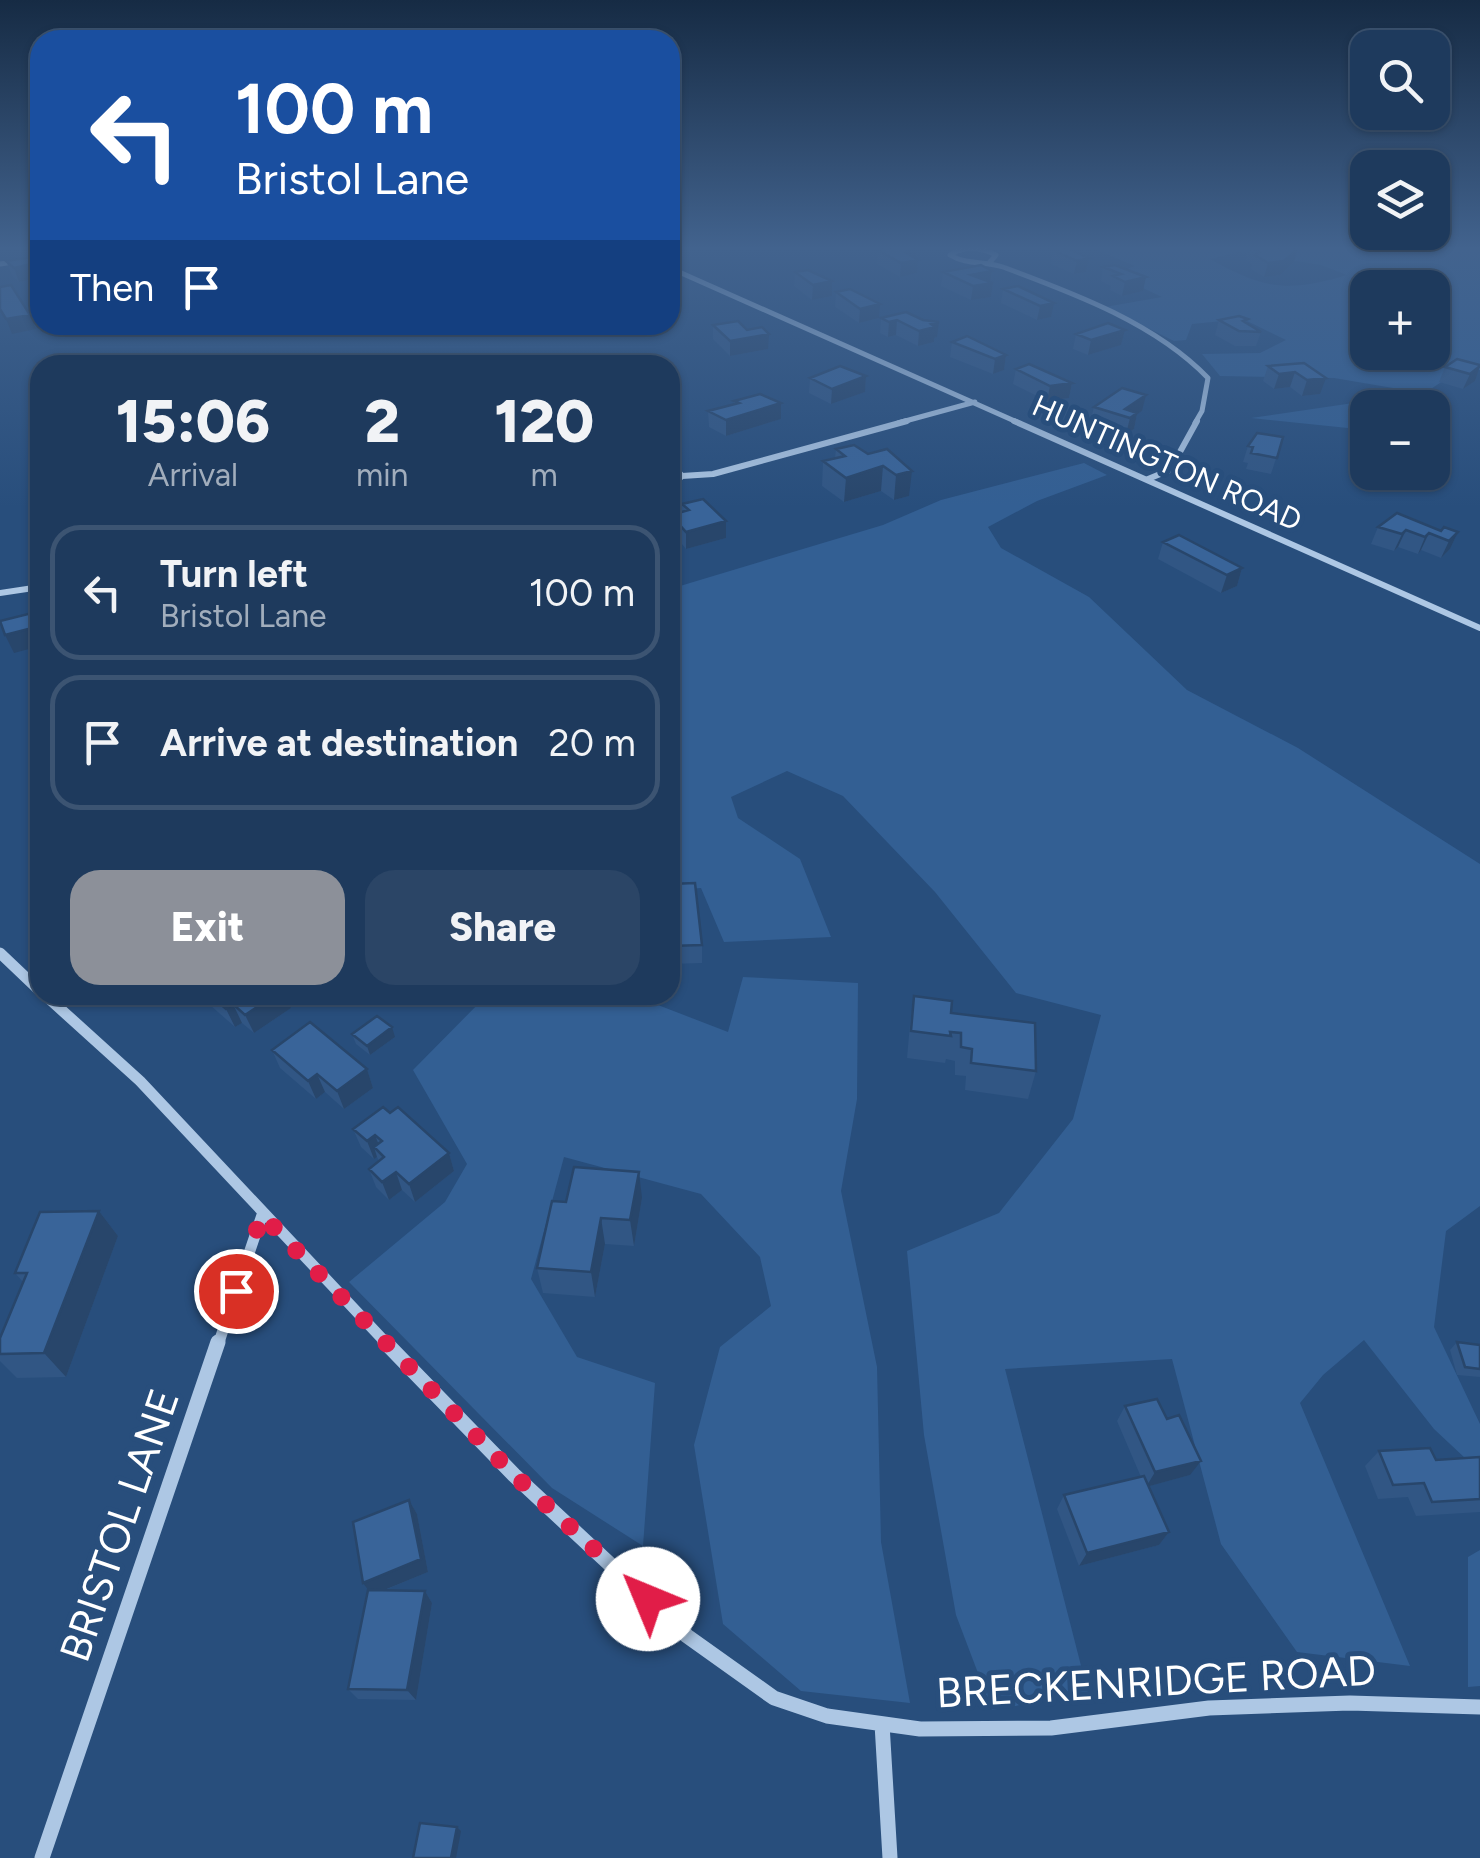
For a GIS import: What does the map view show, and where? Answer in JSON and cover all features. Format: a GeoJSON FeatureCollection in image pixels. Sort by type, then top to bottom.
{"type":"FeatureCollection","features":[{"type":"Feature","properties":{"kind":"street","name":"HUNTINGTON ROAD"},"geometry":{"type":"LineString","coordinates":[[820,334],[1480,628]]}},
{"type":"Feature","properties":{"kind":"street"},"geometry":{"type":"LineString","coordinates":[[1148,480],[1170,470],[1202,411],[1208,378],[1197,363],[1151,334]]}},
{"type":"Feature","properties":{"kind":"street"},"geometry":{"type":"LineString","coordinates":[[682,476],[714,474],[976,402]]}},
{"type":"Feature","properties":{"kind":"street"},"geometry":{"type":"LineString","coordinates":[[0,593],[30,588]]}},
{"type":"Feature","properties":{"kind":"street","name":"BRECKENRIDGE ROAD"},"geometry":{"type":"LineString","coordinates":[[0,953],[30,982]]}},
{"type":"Feature","properties":{"kind":"street","name":"BRECKENRIDGE ROAD"},"geometry":{"type":"LineString","coordinates":[[56,1005],[140,1080],[262,1215],[514,1475],[687,1636],[774,1698],[827,1716],[920,1729],[1051,1728],[1209,1708],[1350,1702],[1480,1707]]}},
{"type":"Feature","properties":{"kind":"street","name":"BRISTOL LANE"},"geometry":{"type":"LineString","coordinates":[[42,1858],[262,1215]]}},
{"type":"Feature","properties":{"kind":"street"},"geometry":{"type":"LineString","coordinates":[[882,1724],[890,1858]]}},
{"type":"Feature","properties":{"kind":"shaded area"},"geometry":{"type":"Polygon","coordinates":[[[1159,334],[1188,334],[1186,340],[1174,341],[1159,334]]]}},
{"type":"Feature","properties":{"kind":"shaded area"},"geometry":{"type":"Polygon","coordinates":[[[1273,334],[1350,334],[1350,370],[1450,370],[1450,334],[1480,334],[1480,370],[1460,370],[1429,390],[1389,390],[1393,388],[1334,378],[1220,376],[1202,354],[1260,353],[1286,340],[1273,334]]]}},
{"type":"Feature","properties":{"kind":"shaded area"},"geometry":{"type":"Polygon","coordinates":[[[1350,403],[1350,428],[1251,418],[1350,403]]]}},
{"type":"Feature","properties":{"kind":"shaded area"},"geometry":{"type":"Polygon","coordinates":[[[1084,463],[1107,475],[1037,501],[988,527],[1001,548],[1089,597],[1187,690],[1298,748],[1480,864],[1480,1206],[1446,1231],[1434,1327],[1480,1424],[1480,1472],[1434,1429],[1364,1340],[1323,1375],[1300,1403],[1410,1666],[1297,1652],[1221,1544],[1172,1359],[1005,1369],[1088,1693],[992,1710],[956,1615],[924,1435],[907,1251],[999,1213],[1073,1119],[1101,1015],[1016,993],[935,892],[843,796],[787,771],[731,797],[738,818],[800,859],[831,937],[724,942],[701,888],[680,889],[680,586],[883,525],[941,500],[1084,463]]]}},
{"type":"Feature","properties":{"kind":"shaded area"},"geometry":{"type":"Polygon","coordinates":[[[743,977],[858,983],[857,1099],[841,1191],[877,1367],[881,1542],[910,1703],[801,1691],[723,1624],[694,1445],[720,1347],[771,1306],[760,1257],[701,1194],[564,1157],[531,1279],[577,1357],[655,1383],[643,1546],[552,1488],[349,1282],[445,1202],[467,1164],[413,1070],[477,1005],[658,1005],[728,1032],[743,977]]]}},
{"type":"Feature","properties":{"kind":"shaded area"},"geometry":{"type":"Polygon","coordinates":[[[1480,1550],[1480,1686],[1468,1687],[1468,1557],[1480,1550]]]}},
{"type":"Feature","properties":{"kind":"building"},"geometry":{"type":"Polygon","coordinates":[[[722,334],[769,334],[730,341],[722,334]]]}},
{"type":"Feature","properties":{"kind":"building"},"geometry":{"type":"Polygon","coordinates":[[[1077,334],[1112,334],[1091,340],[1077,334]]]}},
{"type":"Feature","properties":{"kind":"building"},"geometry":{"type":"Polygon","coordinates":[[[967,336],[1006,355],[995,359],[952,342],[967,336]]]}},
{"type":"Feature","properties":{"kind":"building"},"geometry":{"type":"Polygon","coordinates":[[[1457,359],[1480,366],[1470,374],[1450,368],[1457,359]]]}},
{"type":"Feature","properties":{"kind":"building"},"geometry":{"type":"Polygon","coordinates":[[[1304,363],[1326,378],[1307,380],[1295,372],[1279,374],[1268,366],[1304,363]]]}},
{"type":"Feature","properties":{"kind":"building"},"geometry":{"type":"Polygon","coordinates":[[[1029,364],[1072,383],[1050,386],[1016,369],[1029,364]]]}},
{"type":"Feature","properties":{"kind":"building"},"geometry":{"type":"Polygon","coordinates":[[[840,366],[866,376],[832,389],[810,378],[840,366]]]}},
{"type":"Feature","properties":{"kind":"building"},"geometry":{"type":"Polygon","coordinates":[[[1122,388],[1146,395],[1125,409],[1137,413],[1130,418],[1094,407],[1122,388]]]}},
{"type":"Feature","properties":{"kind":"building"},"geometry":{"type":"Polygon","coordinates":[[[760,394],[781,403],[726,420],[708,411],[739,403],[734,401],[760,394]]]}},
{"type":"Feature","properties":{"kind":"building"},"geometry":{"type":"Polygon","coordinates":[[[1257,433],[1283,437],[1277,458],[1251,453],[1253,447],[1248,446],[1257,433]]]}},
{"type":"Feature","properties":{"kind":"building"},"geometry":{"type":"Polygon","coordinates":[[[854,445],[868,454],[887,449],[912,471],[896,475],[883,466],[846,478],[823,461],[845,456],[836,449],[854,445]]]}},
{"type":"Feature","properties":{"kind":"building"},"geometry":{"type":"Polygon","coordinates":[[[703,499],[726,521],[686,532],[680,525],[680,512],[689,510],[682,504],[703,499]]]}},
{"type":"Feature","properties":{"kind":"building"},"geometry":{"type":"Polygon","coordinates":[[[1397,513],[1441,531],[1444,527],[1458,532],[1449,541],[1429,533],[1425,537],[1378,527],[1397,513]]]}},
{"type":"Feature","properties":{"kind":"building"},"geometry":{"type":"Polygon","coordinates":[[[1179,535],[1242,568],[1227,575],[1163,542],[1179,535]]]}},
{"type":"Feature","properties":{"kind":"building"},"geometry":{"type":"Polygon","coordinates":[[[30,614],[30,629],[5,635],[0,621],[30,614]]]}},
{"type":"Feature","properties":{"kind":"building"},"geometry":{"type":"Polygon","coordinates":[[[695,883],[702,945],[680,946],[680,884],[695,883]]]}},
{"type":"Feature","properties":{"kind":"building"},"geometry":{"type":"Polygon","coordinates":[[[914,996],[952,1001],[951,1013],[1035,1023],[1036,1071],[971,1063],[972,1049],[961,1047],[961,1033],[950,1032],[951,1036],[911,1031],[914,996]]]}},
{"type":"Feature","properties":{"kind":"building"},"geometry":{"type":"Polygon","coordinates":[[[234,1005],[260,1005],[245,1015],[234,1005]]]}},
{"type":"Feature","properties":{"kind":"building"},"geometry":{"type":"Polygon","coordinates":[[[377,1016],[392,1027],[367,1046],[352,1034],[377,1016]]]}},
{"type":"Feature","properties":{"kind":"building"},"geometry":{"type":"Polygon","coordinates":[[[310,1022],[367,1069],[337,1091],[317,1074],[308,1081],[272,1050],[310,1022]]]}},
{"type":"Feature","properties":{"kind":"building"},"geometry":{"type":"Polygon","coordinates":[[[383,1107],[390,1113],[398,1107],[449,1153],[409,1184],[396,1172],[382,1182],[369,1169],[384,1157],[374,1147],[382,1141],[375,1135],[367,1141],[353,1129],[383,1107]]]}},
{"type":"Feature","properties":{"kind":"building"},"geometry":{"type":"Polygon","coordinates":[[[574,1167],[639,1172],[630,1220],[601,1218],[591,1272],[537,1268],[552,1201],[566,1202],[574,1167]]]}},
{"type":"Feature","properties":{"kind":"building"},"geometry":{"type":"Polygon","coordinates":[[[99,1211],[44,1353],[0,1354],[0,1338],[27,1273],[15,1273],[40,1212],[99,1211]]]}},
{"type":"Feature","properties":{"kind":"building"},"geometry":{"type":"Polygon","coordinates":[[[1457,1342],[1480,1345],[1480,1369],[1465,1367],[1457,1342]]]}},
{"type":"Feature","properties":{"kind":"building"},"geometry":{"type":"Polygon","coordinates":[[[1157,1399],[1167,1419],[1179,1415],[1201,1461],[1155,1472],[1125,1406],[1157,1399]]]}},
{"type":"Feature","properties":{"kind":"building"},"geometry":{"type":"Polygon","coordinates":[[[1430,1448],[1436,1460],[1480,1457],[1480,1499],[1432,1502],[1424,1483],[1393,1485],[1379,1451],[1430,1448]]]}},
{"type":"Feature","properties":{"kind":"building"},"geometry":{"type":"Polygon","coordinates":[[[1144,1476],[1169,1532],[1087,1553],[1064,1495],[1144,1476]]]}},
{"type":"Feature","properties":{"kind":"building"},"geometry":{"type":"Polygon","coordinates":[[[409,1500],[421,1559],[363,1583],[353,1522],[409,1500]]]}},
{"type":"Feature","properties":{"kind":"building"},"geometry":{"type":"Polygon","coordinates":[[[368,1590],[425,1591],[407,1690],[348,1689],[368,1590]]]}},
{"type":"Feature","properties":{"kind":"building"},"geometry":{"type":"Polygon","coordinates":[[[420,1823],[457,1827],[451,1858],[413,1858],[420,1823]]]}},
{"type":"Feature","properties":{"kind":"route"},"geometry":{"type":"LineString","coordinates":[[236,1291],[262,1215],[514,1475],[648,1599]]}}]}
